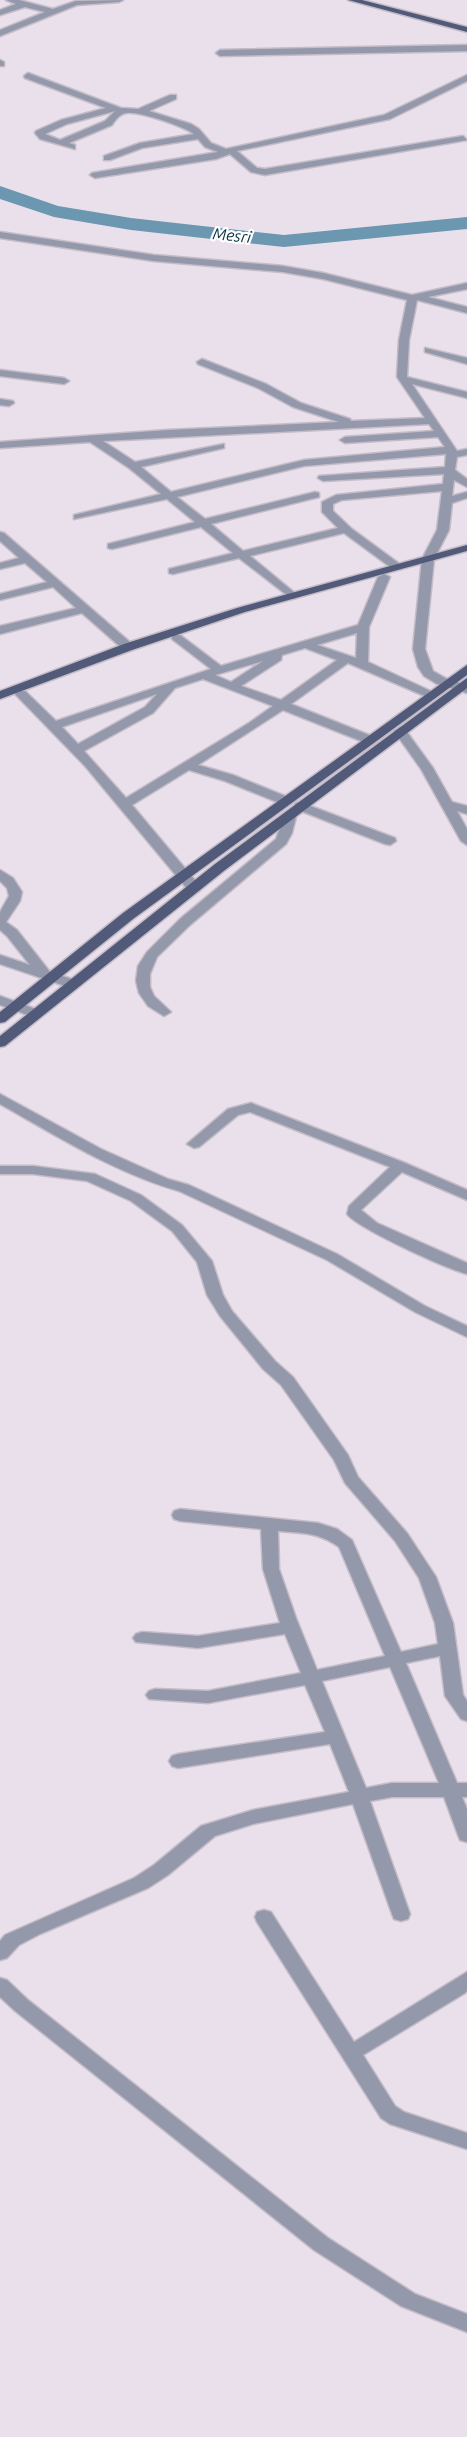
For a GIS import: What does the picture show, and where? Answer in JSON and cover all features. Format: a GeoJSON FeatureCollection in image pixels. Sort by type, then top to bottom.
{"type":"FeatureCollection","features":[{"type":"Feature","properties":{"kind":"main road"},"geometry":{"type":"LineString","coordinates":[[352,0],[467,30]]}},
{"type":"Feature","properties":{"kind":"main road"},"geometry":{"type":"LineString","coordinates":[[374,0],[467,24]]}},
{"type":"Feature","properties":{"kind":"main road"},"geometry":{"type":"LineString","coordinates":[[0,701],[176,637],[384,577],[467,548]]}},
{"type":"Feature","properties":{"kind":"main road"},"geometry":{"type":"LineString","coordinates":[[0,695],[128,647],[241,610],[397,567],[467,554]]}},
{"type":"Feature","properties":{"kind":"main road"},"geometry":{"type":"LineString","coordinates":[[0,1019],[49,975],[247,830],[292,807],[400,731],[461,685],[467,669]]}},
{"type":"Feature","properties":{"kind":"main road"},"geometry":{"type":"LineString","coordinates":[[0,1043],[237,854],[370,740],[431,694],[461,685]]}},
{"type":"Feature","properties":{"kind":"street"},"geometry":{"type":"LineString","coordinates":[[10,0],[53,12]]}},
{"type":"Feature","properties":{"kind":"street"},"geometry":{"type":"LineString","coordinates":[[0,33],[83,1],[119,0]]}},
{"type":"Feature","properties":{"kind":"street"},"geometry":{"type":"LineString","coordinates":[[0,13],[24,4]]}},
{"type":"Feature","properties":{"kind":"street"},"geometry":{"type":"LineString","coordinates":[[220,53],[467,48]]}},
{"type":"Feature","properties":{"kind":"street"},"geometry":{"type":"LineString","coordinates":[[28,76],[120,110],[151,114],[188,126],[208,145],[229,151],[254,170],[265,171],[463,139]]}},
{"type":"Feature","properties":{"kind":"street"},"geometry":{"type":"LineString","coordinates":[[95,175],[203,158],[387,117],[467,78]]}},
{"type":"Feature","properties":{"kind":"street"},"geometry":{"type":"LineString","coordinates":[[137,113],[173,97]]}},
{"type":"Feature","properties":{"kind":"street"},"geometry":{"type":"LineString","coordinates":[[61,143],[109,123],[120,110]]}},
{"type":"Feature","properties":{"kind":"street"},"geometry":{"type":"LineString","coordinates":[[72,147],[43,137],[39,133],[64,122],[120,110]]}},
{"type":"Feature","properties":{"kind":"street"},"geometry":{"type":"LineString","coordinates":[[108,158],[140,146],[200,136]]}},
{"type":"Feature","properties":{"kind":"street"},"geometry":{"type":"LineString","coordinates":[[0,235],[154,258],[283,269],[323,276],[467,310]]}},
{"type":"Feature","properties":{"kind":"street"},"geometry":{"type":"LineString","coordinates":[[414,297],[467,286]]}},
{"type":"Feature","properties":{"kind":"street"},"geometry":{"type":"LineString","coordinates":[[414,297],[404,340],[403,379],[451,453],[443,530],[428,562],[419,649],[420,664],[432,677],[461,685]]}},
{"type":"Feature","properties":{"kind":"street"},"geometry":{"type":"LineString","coordinates":[[429,350],[467,361]]}},
{"type":"Feature","properties":{"kind":"street"},"geometry":{"type":"LineString","coordinates":[[202,362],[262,386],[297,405],[357,424]]}},
{"type":"Feature","properties":{"kind":"street"},"geometry":{"type":"LineString","coordinates":[[2,375],[64,381]]}},
{"type":"Feature","properties":{"kind":"street"},"geometry":{"type":"LineString","coordinates":[[403,379],[467,395]]}},
{"type":"Feature","properties":{"kind":"street"},"geometry":{"type":"LineString","coordinates":[[0,445],[92,438],[431,422]]}},
{"type":"Feature","properties":{"kind":"street"},"geometry":{"type":"LineString","coordinates":[[345,440],[440,434]]}},
{"type":"Feature","properties":{"kind":"street"},"geometry":{"type":"LineString","coordinates":[[92,438],[133,466],[292,596]]}},
{"type":"Feature","properties":{"kind":"street"},"geometry":{"type":"LineString","coordinates":[[133,466],[219,446]]}},
{"type":"Feature","properties":{"kind":"street"},"geometry":{"type":"LineString","coordinates":[[78,517],[304,463],[467,452]]}},
{"type":"Feature","properties":{"kind":"street"},"geometry":{"type":"LineString","coordinates":[[323,478],[449,470],[467,484]]}},
{"type":"Feature","properties":{"kind":"street"},"geometry":{"type":"LineString","coordinates":[[397,567],[346,529],[328,512],[326,505],[331,500],[408,489],[448,487]]}},
{"type":"Feature","properties":{"kind":"street"},"geometry":{"type":"LineString","coordinates":[[112,546],[315,495]]}},
{"type":"Feature","properties":{"kind":"street"},"geometry":{"type":"LineString","coordinates":[[446,501],[467,495]]}},
{"type":"Feature","properties":{"kind":"street"},"geometry":{"type":"LineString","coordinates":[[173,571],[346,529]]}},
{"type":"Feature","properties":{"kind":"street"},"geometry":{"type":"LineString","coordinates":[[2,538],[128,647]]}},
{"type":"Feature","properties":{"kind":"street"},"geometry":{"type":"LineString","coordinates":[[0,566],[28,560]]}},
{"type":"Feature","properties":{"kind":"street"},"geometry":{"type":"LineString","coordinates":[[362,664],[363,627],[384,577]]}},
{"type":"Feature","properties":{"kind":"street"},"geometry":{"type":"LineString","coordinates":[[0,597],[55,583]]}},
{"type":"Feature","properties":{"kind":"street"},"geometry":{"type":"LineString","coordinates":[[0,630],[84,609]]}},
{"type":"Feature","properties":{"kind":"street"},"geometry":{"type":"LineString","coordinates":[[55,725],[171,685],[363,627]]}},
{"type":"Feature","properties":{"kind":"street"},"geometry":{"type":"LineString","coordinates":[[176,637],[219,670]]}},
{"type":"Feature","properties":{"kind":"street"},"geometry":{"type":"LineString","coordinates":[[302,644],[362,664],[431,694]]}},
{"type":"Feature","properties":{"kind":"street"},"geometry":{"type":"LineString","coordinates":[[231,687],[272,661],[286,649]]}},
{"type":"Feature","properties":{"kind":"street"},"geometry":{"type":"LineString","coordinates":[[125,804],[189,766],[346,659]]}},
{"type":"Feature","properties":{"kind":"street"},"geometry":{"type":"LineString","coordinates":[[204,675],[231,687],[317,716],[370,740]]}},
{"type":"Feature","properties":{"kind":"street"},"geometry":{"type":"LineString","coordinates":[[77,750],[149,710],[171,685]]}},
{"type":"Feature","properties":{"kind":"street"},"geometry":{"type":"LineString","coordinates":[[21,694],[55,725],[125,804],[194,888]]}},
{"type":"Feature","properties":{"kind":"street"},"geometry":{"type":"LineString","coordinates":[[400,731],[427,768],[467,841]]}},
{"type":"Feature","properties":{"kind":"street"},"geometry":{"type":"LineString","coordinates":[[189,766],[229,778],[292,807],[390,841]]}},
{"type":"Feature","properties":{"kind":"street"},"geometry":{"type":"LineString","coordinates":[[447,804],[467,810]]}},
{"type":"Feature","properties":{"kind":"street"},"geometry":{"type":"LineString","coordinates":[[164,1012],[150,1003],[143,991],[146,963],[163,942],[281,841],[286,833],[292,807]]}},
{"type":"Feature","properties":{"kind":"street"},"geometry":{"type":"LineString","coordinates":[[0,874],[14,885],[17,892],[0,923],[12,933],[49,975]]}},
{"type":"Feature","properties":{"kind":"street"},"geometry":{"type":"LineString","coordinates":[[0,958],[76,982]]}},
{"type":"Feature","properties":{"kind":"street"},"geometry":{"type":"LineString","coordinates":[[0,1000],[36,1014]]}},
{"type":"Feature","properties":{"kind":"street"},"geometry":{"type":"LineString","coordinates":[[0,1098],[96,1152],[163,1182],[194,1193],[332,1257],[420,1309],[467,1332]]}},
{"type":"Feature","properties":{"kind":"street"},"geometry":{"type":"LineString","coordinates":[[194,1144],[234,1112],[251,1107],[400,1166],[467,1196]]}},
{"type":"Feature","properties":{"kind":"street"},"geometry":{"type":"LineString","coordinates":[[400,1166],[354,1209],[354,1214],[372,1226],[467,1269]]}},
{"type":"Feature","properties":{"kind":"street"},"geometry":{"type":"LineString","coordinates":[[0,1170],[33,1170],[90,1177],[136,1198],[177,1228],[204,1261],[215,1295],[225,1313],[269,1365],[287,1381],[342,1459],[351,1479],[401,1537],[427,1577],[444,1623],[454,1696],[467,1715]]}},
{"type":"Feature","properties":{"kind":"street"},"geometry":{"type":"LineString","coordinates":[[180,1515],[318,1529],[340,1537],[346,1544],[394,1659],[459,1790],[467,1835]]}},
{"type":"Feature","properties":{"kind":"street"},"geometry":{"type":"LineString","coordinates":[[270,1525],[271,1569],[291,1627],[360,1797],[401,1914]]}},
{"type":"Feature","properties":{"kind":"street"},"geometry":{"type":"LineString","coordinates":[[142,1638],[198,1642],[291,1627]]}},
{"type":"Feature","properties":{"kind":"street"},"geometry":{"type":"LineString","coordinates":[[155,1695],[208,1697],[233,1694],[449,1648]]}},
{"type":"Feature","properties":{"kind":"street"},"geometry":{"type":"LineString","coordinates":[[178,1761],[335,1737]]}},
{"type":"Feature","properties":{"kind":"street"},"geometry":{"type":"LineString","coordinates":[[0,1953],[12,1940],[33,1929],[141,1883],[161,1870],[208,1831],[254,1817],[392,1790],[459,1790]]}},
{"type":"Feature","properties":{"kind":"street"},"geometry":{"type":"LineString","coordinates":[[264,1917],[388,2112],[397,2118],[467,2141]]}},
{"type":"Feature","properties":{"kind":"street"},"geometry":{"type":"LineString","coordinates":[[349,2054],[458,1988],[467,1979]]}},
{"type":"Feature","properties":{"kind":"street"},"geometry":{"type":"LineString","coordinates":[[0,1985],[21,2005],[321,2244],[408,2300],[467,2324]]}},
{"type":"Feature","properties":{"kind":"waterway","name":"Mesri"},"geometry":{"type":"LineString","coordinates":[[0,192],[54,211],[131,224],[284,241],[467,223]]}}]}
